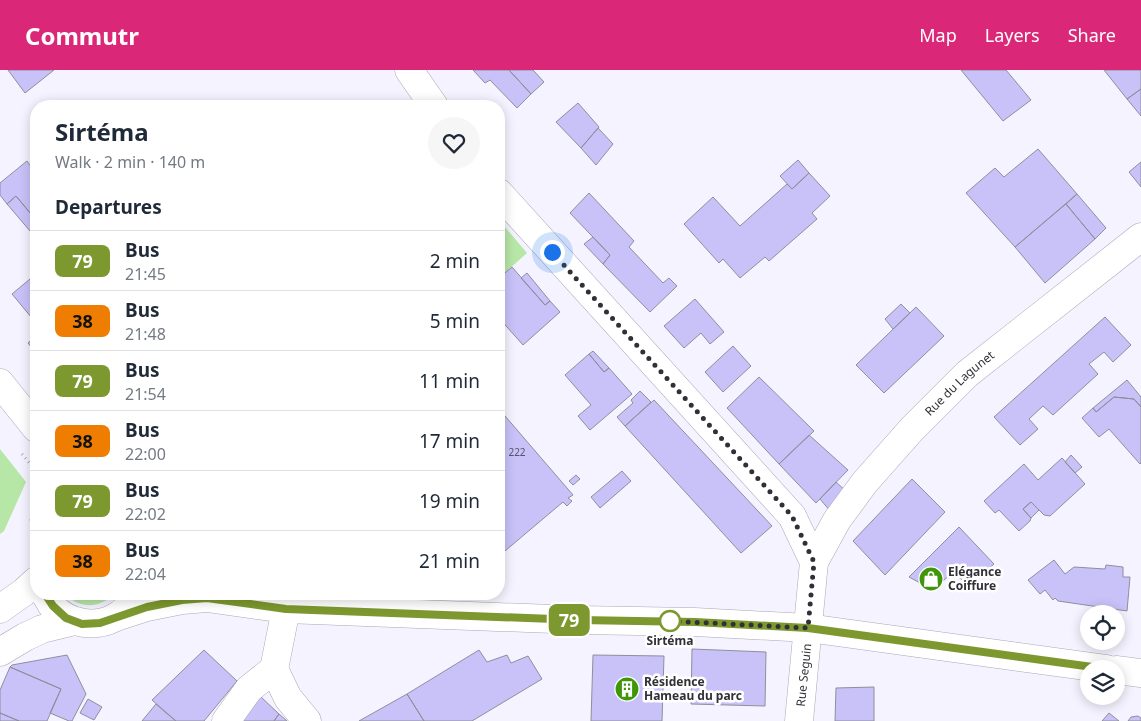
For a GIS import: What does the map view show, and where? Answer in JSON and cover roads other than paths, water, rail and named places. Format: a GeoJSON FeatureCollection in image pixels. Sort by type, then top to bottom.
{"type":"FeatureCollection","features":[{"type":"Feature","properties":{"kind":"street"},"geometry":{"type":"LineString","coordinates":[[409,70],[430,100]]}},
{"type":"Feature","properties":{"kind":"street"},"geometry":{"type":"LineString","coordinates":[[505,200],[792,516],[814,562]]}},
{"type":"Feature","properties":{"kind":"street","name":"Rue du Lagunet"},"geometry":{"type":"LineString","coordinates":[[814,562],[837,520],[865,482],[912,429],[967,374],[1141,237]]}},
{"type":"Feature","properties":{"kind":"street"},"geometry":{"type":"LineString","coordinates":[[0,383],[30,420]]}},
{"type":"Feature","properties":{"kind":"street","name":"Rue Seguin"},"geometry":{"type":"LineString","coordinates":[[799,721],[814,562]]}},
{"type":"Feature","properties":{"kind":"street"},"geometry":{"type":"LineString","coordinates":[[0,610],[30,586]]}},
{"type":"Feature","properties":{"kind":"street"},"geometry":{"type":"LineString","coordinates":[[49,600],[66,618],[82,624],[100,623],[147,607],[182,600]]}},
{"type":"Feature","properties":{"kind":"street"},"geometry":{"type":"LineString","coordinates":[[116,617],[130,606],[134,600]]}},
{"type":"Feature","properties":{"kind":"street"},"geometry":{"type":"LineString","coordinates":[[229,600],[286,609],[579,620],[695,622],[808,628],[1080,665]]}},
{"type":"Feature","properties":{"kind":"street"},"geometry":{"type":"LineString","coordinates":[[286,609],[274,669],[288,698],[307,721]]}},
{"type":"Feature","properties":{"kind":"street"},"geometry":{"type":"LineString","coordinates":[[0,652],[42,629],[75,621]]}},
{"type":"Feature","properties":{"kind":"street"},"geometry":{"type":"LineString","coordinates":[[226,721],[249,689],[274,669]]}},
{"type":"Feature","properties":{"kind":"street"},"geometry":{"type":"LineString","coordinates":[[1125,671],[1141,673]]}},
{"type":"Feature","properties":{"kind":"place","name":"Elégance Coiffure"},"geometry":{"type":"Point","coordinates":[931,579]}},
{"type":"Feature","properties":{"kind":"place","name":"Sirtéma"},"geometry":{"type":"Point","coordinates":[670,621]}},
{"type":"Feature","properties":{"kind":"place","name":"Résidence Hameau du parc"},"geometry":{"type":"Point","coordinates":[627,689]}}]}
